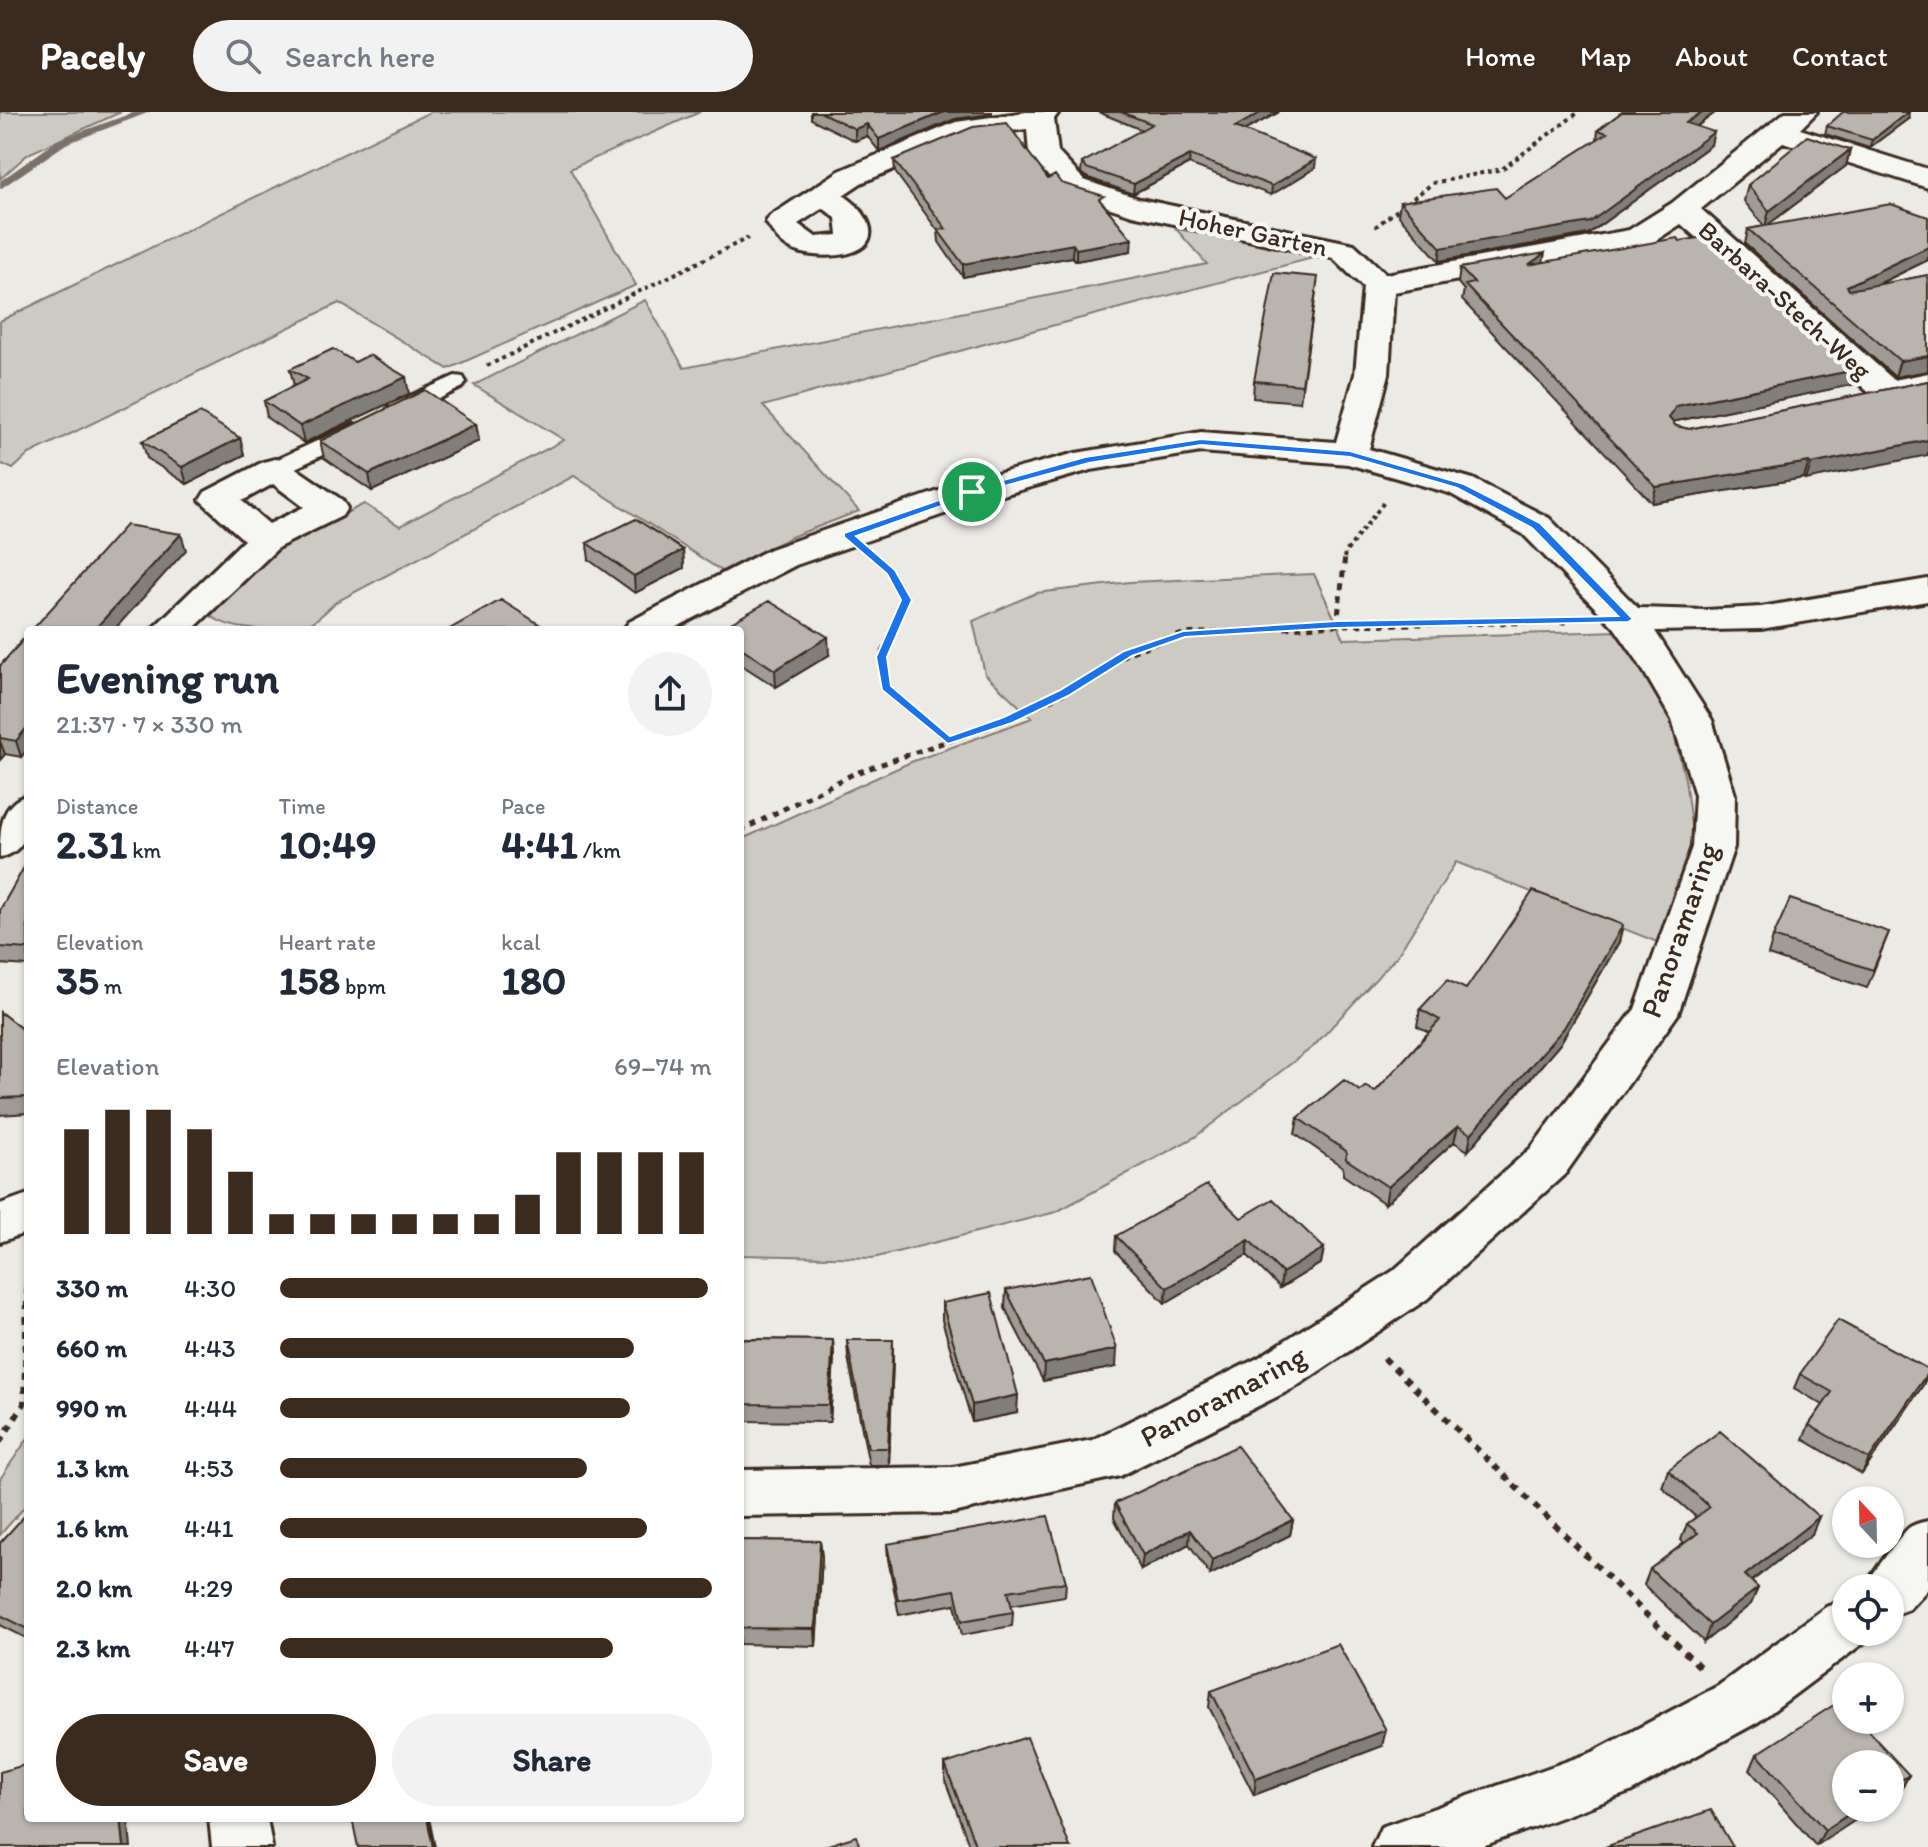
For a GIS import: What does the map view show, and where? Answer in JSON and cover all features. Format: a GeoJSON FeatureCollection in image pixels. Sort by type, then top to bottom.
{"type":"FeatureCollection","features":[{"type":"Feature","properties":{"kind":"street"},"geometry":{"type":"LineString","coordinates":[[1350,454],[1372,374],[1379,285],[1638,238],[1683,209],[1803,112]]}},
{"type":"Feature","properties":{"kind":"street","name":"Hoher Garten"},"geometry":{"type":"LineString","coordinates":[[781,222],[850,177],[966,128],[1043,115],[1044,154],[1073,186],[1132,206],[1343,251],[1379,285]]}},
{"type":"Feature","properties":{"kind":"street"},"geometry":{"type":"LineString","coordinates":[[1779,132],[1928,179]]}},
{"type":"Feature","properties":{"kind":"street"},"geometry":{"type":"LineString","coordinates":[[781,222],[788,234],[811,248],[837,247],[852,240],[852,216],[839,204],[822,196]]}},
{"type":"Feature","properties":{"kind":"street","name":"Barbara-Stech-Weg"},"geometry":{"type":"LineString","coordinates":[[1683,209],[1887,391]]}},
{"type":"Feature","properties":{"kind":"street","name":"Barbara-Stech-Weg"},"geometry":{"type":"LineString","coordinates":[[1840,400],[1928,383]]}},
{"type":"Feature","properties":{"kind":"street","name":"Panoramaring"},"geometry":{"type":"LineString","coordinates":[[650,626],[783,557],[972,492],[1088,460],[1201,442],[1350,454],[1461,486],[1536,526],[1628,619],[1692,720],[1715,795],[1713,847],[1656,1014],[1548,1161],[1410,1285],[1276,1373],[1101,1460],[953,1490],[744,1493]]}},
{"type":"Feature","properties":{"kind":"street"},"geometry":{"type":"LineString","coordinates":[[174,626],[266,539],[329,508],[275,469],[218,500],[266,539]]}},
{"type":"Feature","properties":{"kind":"street"},"geometry":{"type":"LineString","coordinates":[[1628,619],[1706,621],[1761,618],[1928,590]]}},
{"type":"Feature","properties":{"kind":"street"},"geometry":{"type":"LineString","coordinates":[[0,844],[24,813]]}},
{"type":"Feature","properties":{"kind":"street"},"geometry":{"type":"LineString","coordinates":[[0,1223],[24,1214]]}},
{"type":"Feature","properties":{"kind":"street"},"geometry":{"type":"LineString","coordinates":[[1904,1579],[1928,1544]]}},
{"type":"Feature","properties":{"kind":"street"},"geometry":{"type":"LineString","coordinates":[[1402,1847],[1609,1773],[1738,1704],[1832,1634]]}},
{"type":"Feature","properties":{"kind":"street"},"geometry":{"type":"LineString","coordinates":[[239,1822],[242,1847]]}},
{"type":"Feature","properties":{"kind":"lane"},"geometry":{"type":"LineString","coordinates":[[275,469],[455,382]]}},
{"type":"Feature","properties":{"kind":"path"},"geometry":{"type":"LineString","coordinates":[[1343,251],[1433,183],[1502,169],[1579,112]]}},
{"type":"Feature","properties":{"kind":"path"},"geometry":{"type":"LineString","coordinates":[[455,382],[781,222]]}},
{"type":"Feature","properties":{"kind":"path"},"geometry":{"type":"LineString","coordinates":[[1337,625],[1345,553],[1393,491],[1401,469]]}},
{"type":"Feature","properties":{"kind":"path"},"geometry":{"type":"LineString","coordinates":[[848,535],[891,572],[906,600],[881,657],[886,687],[948,741]]}},
{"type":"Feature","properties":{"kind":"path"},"geometry":{"type":"LineString","coordinates":[[744,829],[853,774],[1008,720],[1064,693],[1128,653],[1183,634],[1337,625],[1628,619]]}},
{"type":"Feature","properties":{"kind":"path"},"geometry":{"type":"LineString","coordinates":[[1349,1324],[1738,1704]]}},
{"type":"Feature","properties":{"kind":"path"},"geometry":{"type":"LineString","coordinates":[[0,1442],[24,1404]]}},
{"type":"Feature","properties":{"kind":"shaded area"},"geometry":{"type":"Polygon","coordinates":[[[0,112],[121,112],[28,154],[0,179],[0,112]]]}},
{"type":"Feature","properties":{"kind":"shaded area"},"geometry":{"type":"Polygon","coordinates":[[[430,112],[700,112],[570,169],[636,285],[448,369],[339,303],[29,454],[13,469],[0,463],[0,321],[430,112]]]}},
{"type":"Feature","properties":{"kind":"shaded area"},"geometry":{"type":"Polygon","coordinates":[[[1176,229],[1273,245],[1313,258],[1024,333],[763,406],[859,511],[791,537],[722,571],[574,476],[336,602],[311,623],[303,626],[236,626],[211,616],[252,566],[283,545],[364,504],[400,526],[564,440],[474,385],[645,300],[684,368],[1207,264],[1176,229]]]}},
{"type":"Feature","properties":{"kind":"shaded area"},"geometry":{"type":"Polygon","coordinates":[[[1314,574],[1344,639],[1621,631],[1669,714],[1685,779],[1693,840],[1662,944],[1456,862],[1397,956],[1314,1046],[1195,1137],[1056,1212],[873,1258],[744,1255],[744,838],[911,762],[1032,718],[985,674],[973,621],[1036,593],[1130,582],[1314,574]]]}},
{"type":"Feature","properties":{"kind":"shaded area"},"geometry":{"type":"Polygon","coordinates":[[[24,1444],[24,1508],[0,1535],[0,1479],[24,1444]]]}},
{"type":"Feature","properties":{"kind":"building"},"geometry":{"type":"Polygon","coordinates":[[[820,112],[944,112],[879,139],[867,124],[855,129],[820,112]]]}},
{"type":"Feature","properties":{"kind":"building"},"geometry":{"type":"Polygon","coordinates":[[[1121,112],[1262,112],[1235,127],[1316,159],[1272,186],[1190,155],[1134,184],[1086,168],[1082,163],[1152,124],[1121,112]]]}},
{"type":"Feature","properties":{"kind":"building"},"geometry":{"type":"Polygon","coordinates":[[[1622,112],[1702,112],[1686,123],[1714,132],[1590,222],[1441,248],[1400,202],[1496,188],[1505,198],[1607,133],[1598,130],[1622,112]]]}},
{"type":"Feature","properties":{"kind":"building"},"geometry":{"type":"Polygon","coordinates":[[[1843,112],[1908,112],[1872,140],[1827,126],[1843,112]]]}},
{"type":"Feature","properties":{"kind":"building"},"geometry":{"type":"Polygon","coordinates":[[[1007,123],[1048,179],[1055,175],[1061,183],[1104,196],[1099,199],[1132,239],[1076,249],[1073,244],[963,264],[938,230],[946,229],[894,160],[973,127],[1007,123]]]}},
{"type":"Feature","properties":{"kind":"building"},"geometry":{"type":"Polygon","coordinates":[[[1807,136],[1850,150],[1769,211],[1748,185],[1807,136]]]}},
{"type":"Feature","properties":{"kind":"building"},"geometry":{"type":"Polygon","coordinates":[[[1891,204],[1928,217],[1928,247],[1847,286],[1849,290],[1928,275],[1928,356],[1900,361],[1748,229],[1891,204]]]}},
{"type":"Feature","properties":{"kind":"building"},"geometry":{"type":"Polygon","coordinates":[[[1710,236],[1860,369],[1676,406],[1669,418],[1676,426],[1689,429],[1928,381],[1928,440],[1811,464],[1656,487],[1465,285],[1474,283],[1460,268],[1545,253],[1528,265],[1677,238],[1680,241],[1710,236]]]}},
{"type":"Feature","properties":{"kind":"building"},"geometry":{"type":"Polygon","coordinates":[[[1274,273],[1318,277],[1302,385],[1254,381],[1274,273]]]}},
{"type":"Feature","properties":{"kind":"building"},"geometry":{"type":"Polygon","coordinates":[[[333,349],[355,362],[369,355],[406,377],[300,426],[264,401],[308,379],[290,369],[333,349]]]}},
{"type":"Feature","properties":{"kind":"building"},"geometry":{"type":"Polygon","coordinates":[[[425,390],[476,424],[369,474],[320,441],[425,390]]]}},
{"type":"Feature","properties":{"kind":"building"},"geometry":{"type":"Polygon","coordinates":[[[200,413],[240,438],[182,467],[142,441],[200,413]]]}},
{"type":"Feature","properties":{"kind":"building"},"geometry":{"type":"Polygon","coordinates":[[[636,519],[683,550],[634,576],[587,543],[636,519]]]}},
{"type":"Feature","properties":{"kind":"building"},"geometry":{"type":"Polygon","coordinates":[[[126,525],[181,534],[98,626],[36,626],[126,525]]]}},
{"type":"Feature","properties":{"kind":"building"},"geometry":{"type":"Polygon","coordinates":[[[501,600],[542,626],[455,626],[501,600]]]}},
{"type":"Feature","properties":{"kind":"building"},"geometry":{"type":"Polygon","coordinates":[[[769,601],[828,637],[775,670],[744,650],[744,626],[726,626],[769,601]]]}},
{"type":"Feature","properties":{"kind":"building"},"geometry":{"type":"Polygon","coordinates":[[[24,639],[24,731],[16,741],[0,738],[0,666],[24,639]]]}},
{"type":"Feature","properties":{"kind":"building"},"geometry":{"type":"Polygon","coordinates":[[[24,867],[24,949],[0,947],[0,910],[24,867]]]}},
{"type":"Feature","properties":{"kind":"building"},"geometry":{"type":"Polygon","coordinates":[[[1533,891],[1623,925],[1564,1028],[1471,1134],[1458,1126],[1388,1187],[1346,1159],[1346,1151],[1298,1118],[1344,1080],[1360,1091],[1366,1086],[1375,1092],[1440,1020],[1420,1009],[1447,980],[1466,989],[1533,891]]]}},
{"type":"Feature","properties":{"kind":"building"},"geometry":{"type":"Polygon","coordinates":[[[1790,899],[1889,932],[1873,970],[1773,937],[1790,899]]]}},
{"type":"Feature","properties":{"kind":"building"},"geometry":{"type":"Polygon","coordinates":[[[0,1012],[24,1031],[24,1097],[0,1098],[0,1012]]]}},
{"type":"Feature","properties":{"kind":"building"},"geometry":{"type":"Polygon","coordinates":[[[1207,1185],[1241,1218],[1273,1199],[1324,1248],[1282,1273],[1249,1240],[1167,1288],[1116,1236],[1207,1185]]]}},
{"type":"Feature","properties":{"kind":"building"},"geometry":{"type":"Polygon","coordinates":[[[1091,1274],[1117,1349],[1044,1364],[1006,1290],[1091,1274]]]}},
{"type":"Feature","properties":{"kind":"building"},"geometry":{"type":"Polygon","coordinates":[[[991,1293],[1018,1395],[972,1405],[942,1303],[991,1293]]]}},
{"type":"Feature","properties":{"kind":"building"},"geometry":{"type":"Polygon","coordinates":[[[1838,1320],[1928,1369],[1869,1459],[1809,1425],[1832,1392],[1800,1374],[1838,1320]]]}},
{"type":"Feature","properties":{"kind":"building"},"geometry":{"type":"Polygon","coordinates":[[[744,1339],[833,1340],[829,1405],[744,1404],[744,1339]]]}},
{"type":"Feature","properties":{"kind":"building"},"geometry":{"type":"Polygon","coordinates":[[[847,1340],[893,1340],[888,1448],[868,1448],[847,1340]]]}},
{"type":"Feature","properties":{"kind":"building"},"geometry":{"type":"Polygon","coordinates":[[[1720,1431],[1819,1517],[1745,1575],[1758,1588],[1710,1625],[1650,1569],[1698,1533],[1687,1524],[1710,1507],[1668,1470],[1720,1431]]]}},
{"type":"Feature","properties":{"kind":"building"},"geometry":{"type":"Polygon","coordinates":[[[1237,1446],[1293,1520],[1212,1560],[1190,1530],[1143,1555],[1115,1503],[1237,1446]]]}},
{"type":"Feature","properties":{"kind":"building"},"geometry":{"type":"Polygon","coordinates":[[[24,1516],[24,1627],[0,1615],[0,1543],[24,1516]]]}},
{"type":"Feature","properties":{"kind":"building"},"geometry":{"type":"Polygon","coordinates":[[[1048,1516],[1066,1582],[1008,1591],[1013,1612],[962,1621],[955,1590],[898,1600],[887,1544],[1048,1516]]]}},
{"type":"Feature","properties":{"kind":"building"},"geometry":{"type":"Polygon","coordinates":[[[744,1540],[820,1541],[815,1629],[744,1628],[744,1540]]]}},
{"type":"Feature","properties":{"kind":"building"},"geometry":{"type":"Polygon","coordinates":[[[1338,1644],[1386,1730],[1256,1779],[1211,1691],[1338,1644]]]}},
{"type":"Feature","properties":{"kind":"building"},"geometry":{"type":"Polygon","coordinates":[[[1832,1706],[1832,1734],[1871,1734],[1886,1750],[1832,1750],[1832,1822],[1837,1822],[1825,1830],[1757,1754],[1832,1706]]]}},
{"type":"Feature","properties":{"kind":"building"},"geometry":{"type":"Polygon","coordinates":[[[1027,1737],[1070,1847],[976,1847],[945,1764],[1027,1737]]]}},
{"type":"Feature","properties":{"kind":"building"},"geometry":{"type":"Polygon","coordinates":[[[24,1765],[24,1822],[121,1822],[124,1847],[0,1847],[0,1772],[24,1765]]]}},
{"type":"Feature","properties":{"kind":"building"},"geometry":{"type":"Polygon","coordinates":[[[1711,1810],[1733,1847],[1605,1847],[1711,1810]]]}},
{"type":"Feature","properties":{"kind":"building"},"geometry":{"type":"Polygon","coordinates":[[[353,1822],[428,1822],[433,1847],[358,1847],[353,1822]]]}},
{"type":"Feature","properties":{"kind":"building"},"geometry":{"type":"Polygon","coordinates":[[[856,1836],[860,1847],[822,1847],[856,1836]]]}},
{"type":"Feature","properties":{"kind":"waterway"},"geometry":{"type":"LineString","coordinates":[[0,186],[62,142],[145,112]]}},
{"type":"Feature","properties":{"kind":"route"},"geometry":{"type":"LineString","coordinates":[[1201,442],[1350,454],[1461,486],[1536,526],[1628,619],[1337,625],[1183,634],[1128,653],[1064,693],[1008,720],[948,741],[886,687],[881,657],[906,600],[891,572],[848,535],[972,492],[1088,460],[1201,442]]}}]}
